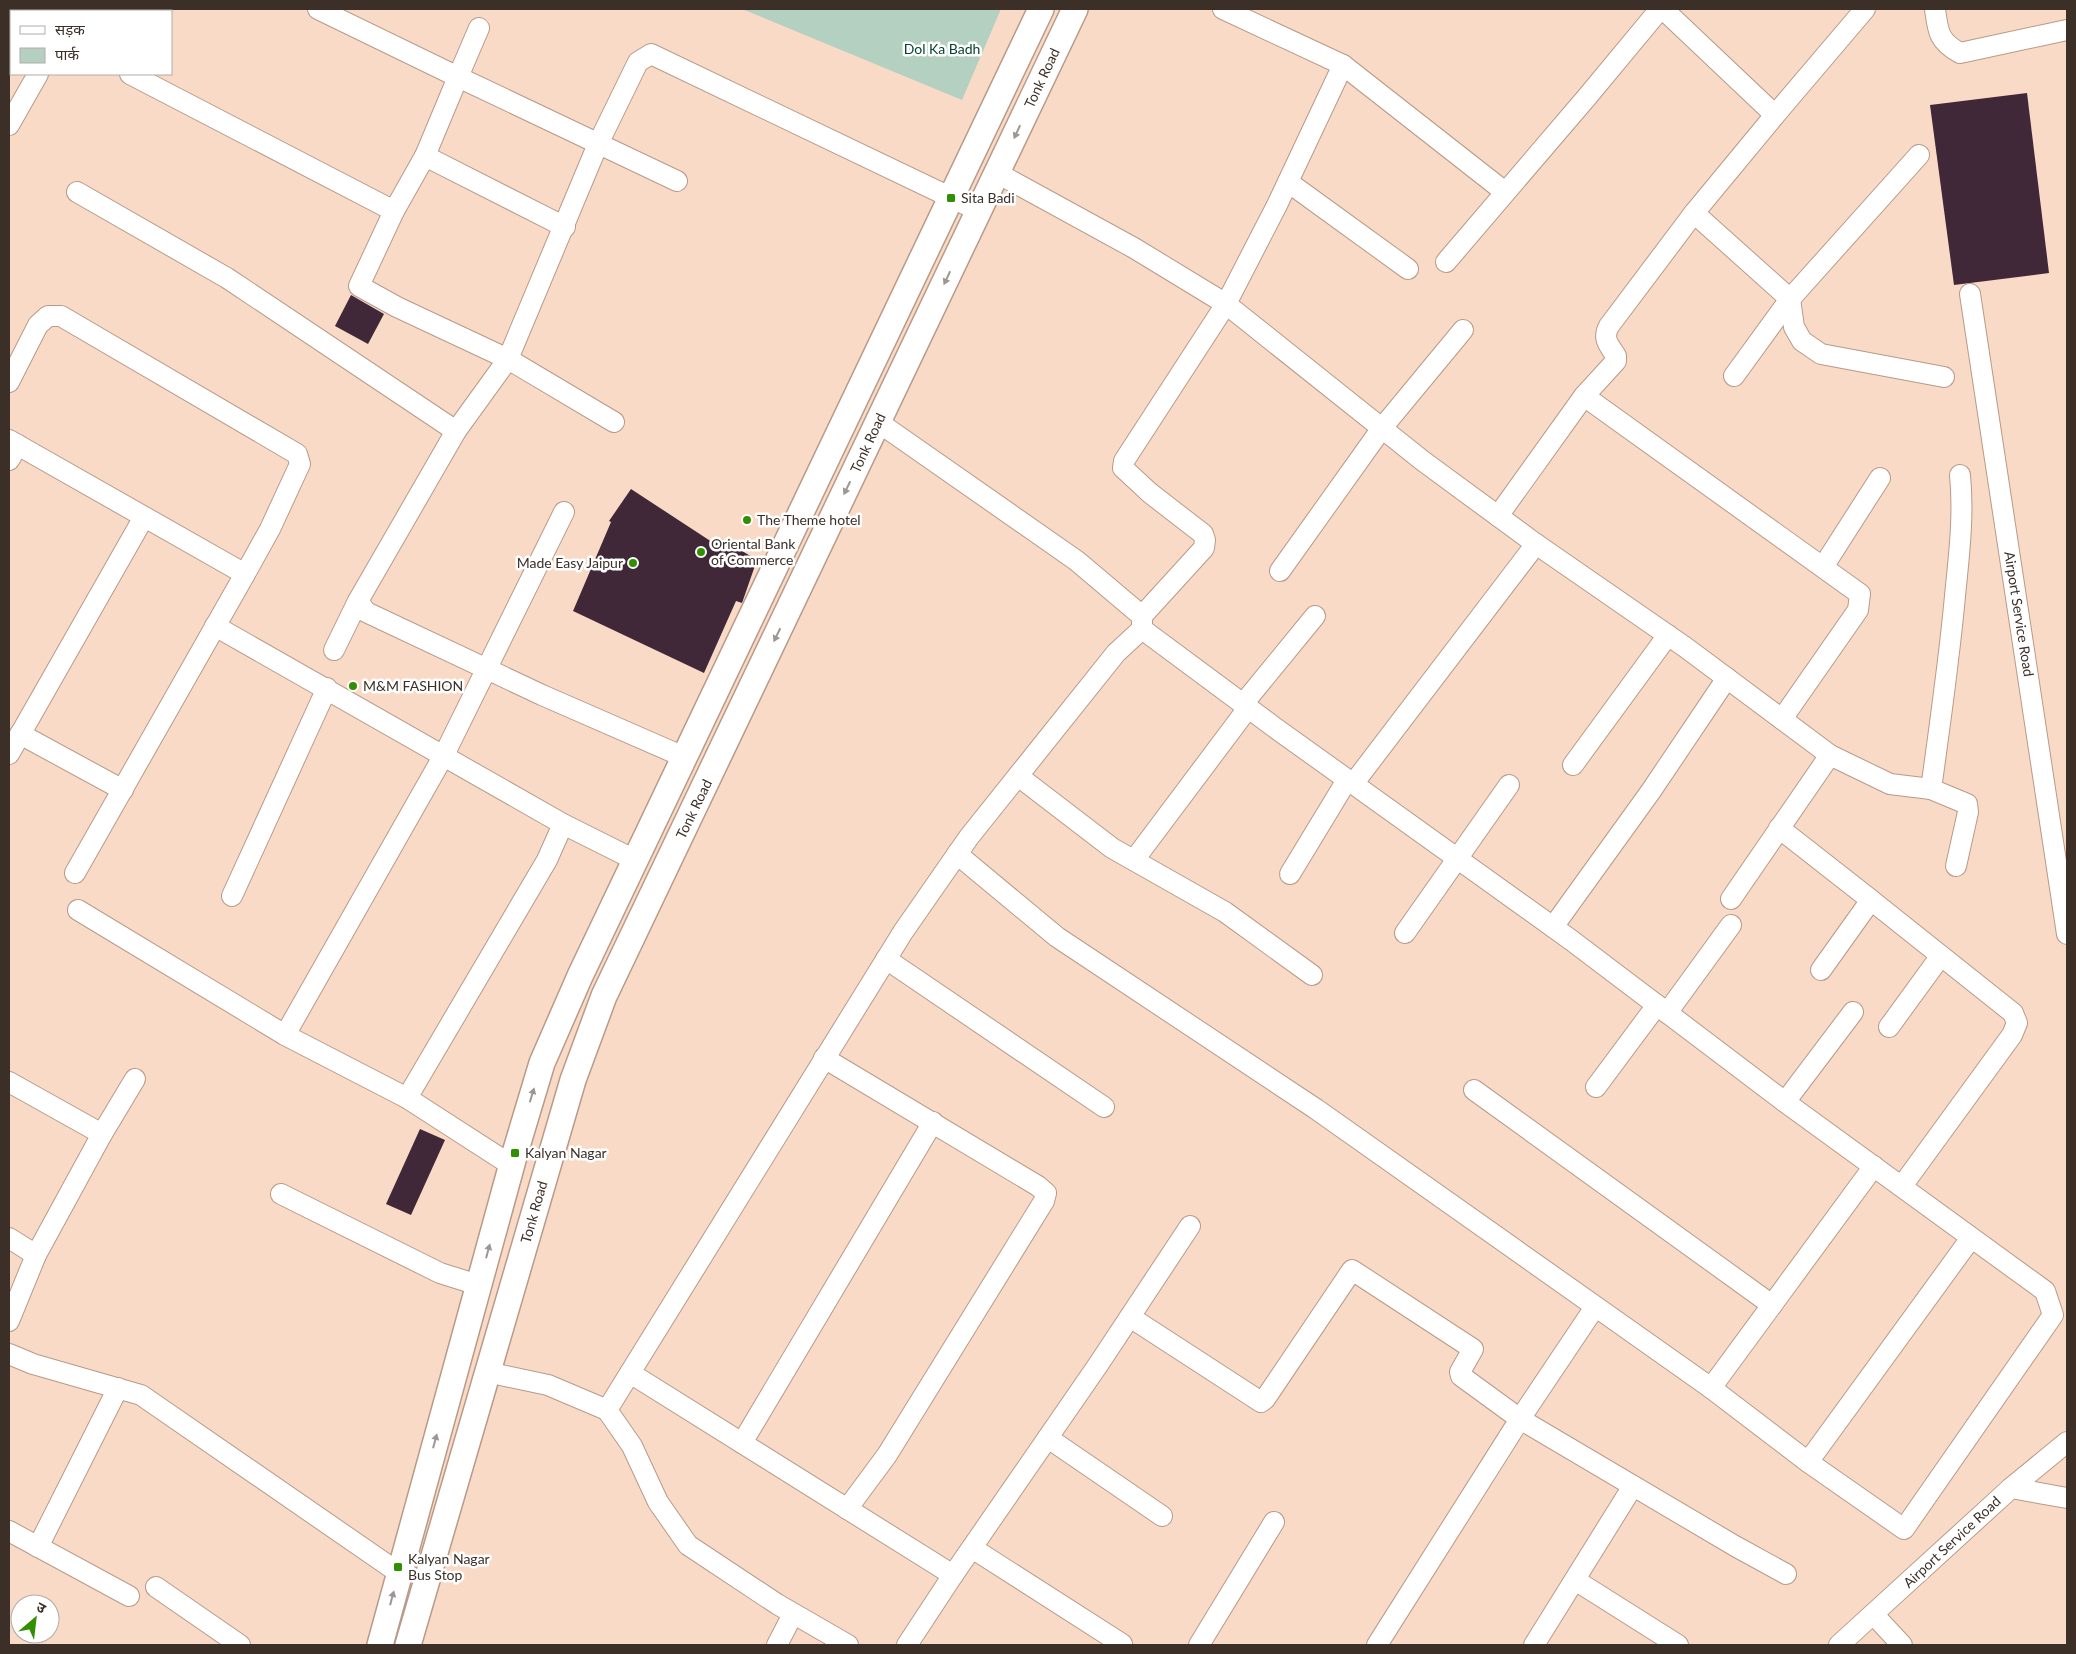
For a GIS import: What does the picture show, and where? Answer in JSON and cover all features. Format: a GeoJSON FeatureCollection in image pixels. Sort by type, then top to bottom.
{"type":"FeatureCollection","features":[{"type":"Feature","properties":{"kind":"main road"},"geometry":{"type":"LineString","coordinates":[[380,1645],[511,1165],[542,1063],[684,757],[1041,9]]}},
{"type":"Feature","properties":{"kind":"main road","name":"Tonk Road"},"geometry":{"type":"LineString","coordinates":[[408,1645],[573,1080],[604,996],[1075,9]]}},
{"type":"Feature","properties":{"kind":"street"},"geometry":{"type":"LineString","coordinates":[[318,9],[677,181]]}},
{"type":"Feature","properties":{"kind":"street"},"geometry":{"type":"LineString","coordinates":[[1223,9],[1343,65],[1505,192]]}},
{"type":"Feature","properties":{"kind":"street"},"geometry":{"type":"LineString","coordinates":[[1446,262],[1661,9],[1775,115]]}},
{"type":"Feature","properties":{"kind":"street"},"geometry":{"type":"LineString","coordinates":[[1498,516],[1584,396],[1616,360],[1616,356],[1606,340],[1609,326],[1694,213],[1865,9]]}},
{"type":"Feature","properties":{"kind":"street"},"geometry":{"type":"LineString","coordinates":[[1935,9],[1939,32],[1947,46],[1960,53],[2067,30]]}},
{"type":"Feature","properties":{"kind":"street"},"geometry":{"type":"LineString","coordinates":[[480,28],[425,156],[394,211],[358,286],[508,359],[614,422]]}},
{"type":"Feature","properties":{"kind":"street"},"geometry":{"type":"LineString","coordinates":[[334,650],[358,601],[456,431],[508,359],[565,227],[598,144],[638,62],[652,54],[979,211]]}},
{"type":"Feature","properties":{"kind":"street"},"geometry":{"type":"LineString","coordinates":[[607,1410],[886,959],[957,854],[1116,653],[1204,548],[1205,540],[1203,534],[1150,494],[1123,468],[1124,461],[1226,304],[1288,182],[1343,65]]}},
{"type":"Feature","properties":{"kind":"street"},"geometry":{"type":"LineString","coordinates":[[9,125],[37,75]]}},
{"type":"Feature","properties":{"kind":"street"},"geometry":{"type":"LineString","coordinates":[[132,75],[394,211]]}},
{"type":"Feature","properties":{"kind":"street"},"geometry":{"type":"LineString","coordinates":[[1734,376],[1790,299],[1919,155]]}},
{"type":"Feature","properties":{"kind":"street"},"geometry":{"type":"LineString","coordinates":[[425,156],[565,227]]}},
{"type":"Feature","properties":{"kind":"street"},"geometry":{"type":"LineString","coordinates":[[997,172],[1134,248],[1226,304],[1382,428],[1498,516],[1728,678],[1830,755],[1890,784],[1931,789],[1967,804],[1968,812],[1956,866]]}},
{"type":"Feature","properties":{"kind":"street"},"geometry":{"type":"LineString","coordinates":[[1288,182],[1408,269]]}},
{"type":"Feature","properties":{"kind":"street"},"geometry":{"type":"LineString","coordinates":[[77,192],[227,278],[456,431]]}},
{"type":"Feature","properties":{"kind":"street"},"geometry":{"type":"LineString","coordinates":[[1694,213],[1790,299],[1794,327],[1802,341],[1821,354],[1944,377]]}},
{"type":"Feature","properties":{"kind":"street","name":"Airport Service Road"},"geometry":{"type":"LineString","coordinates":[[1970,294],[2067,934]]}},
{"type":"Feature","properties":{"kind":"street"},"geometry":{"type":"LineString","coordinates":[[9,382],[38,325],[48,316],[62,316],[297,454],[300,464],[270,529],[75,873]]}},
{"type":"Feature","properties":{"kind":"street"},"geometry":{"type":"LineString","coordinates":[[1280,571],[1382,428],[1463,330]]}},
{"type":"Feature","properties":{"kind":"street"},"geometry":{"type":"LineString","coordinates":[[1584,396],[1860,594],[1858,610],[1782,720]]}},
{"type":"Feature","properties":{"kind":"street"},"geometry":{"type":"LineString","coordinates":[[878,422],[1077,561],[1142,623],[1246,706],[1553,928],[1785,1102],[2045,1291],[2053,1315],[1904,1529],[1808,1462],[1711,1388],[1316,1109],[1057,937],[957,854]]}},
{"type":"Feature","properties":{"kind":"street"},"geometry":{"type":"LineString","coordinates":[[12,449],[144,517],[245,574]]}},
{"type":"Feature","properties":{"kind":"street"},"geometry":{"type":"LineString","coordinates":[[1931,789],[1948,676],[1961,541],[1963,510],[1960,475]]}},
{"type":"Feature","properties":{"kind":"street"},"geometry":{"type":"LineString","coordinates":[[1823,567],[1880,478]]}},
{"type":"Feature","properties":{"kind":"street"},"geometry":{"type":"LineString","coordinates":[[285,1035],[444,755],[488,670],[564,512]]}},
{"type":"Feature","properties":{"kind":"street"},"geometry":{"type":"LineString","coordinates":[[9,754],[144,517]]}},
{"type":"Feature","properties":{"kind":"street"},"geometry":{"type":"LineString","coordinates":[[1290,874],[1350,782],[1536,544]]}},
{"type":"Feature","properties":{"kind":"street"},"geometry":{"type":"LineString","coordinates":[[358,601],[366,612],[488,670],[684,757]]}},
{"type":"Feature","properties":{"kind":"street"},"geometry":{"type":"LineString","coordinates":[[1134,860],[1314,616]]}},
{"type":"Feature","properties":{"kind":"street"},"geometry":{"type":"LineString","coordinates":[[215,626],[563,824],[636,860]]}},
{"type":"Feature","properties":{"kind":"street"},"geometry":{"type":"LineString","coordinates":[[1573,765],[1668,635]]}},
{"type":"Feature","properties":{"kind":"street"},"geometry":{"type":"LineString","coordinates":[[1553,928],[1651,791],[1728,678]]}},
{"type":"Feature","properties":{"kind":"street"},"geometry":{"type":"LineString","coordinates":[[232,896],[327,688]]}},
{"type":"Feature","properties":{"kind":"street"},"geometry":{"type":"LineString","coordinates":[[20,734],[122,790]]}},
{"type":"Feature","properties":{"kind":"street"},"geometry":{"type":"LineString","coordinates":[[1731,899],[1830,755]]}},
{"type":"Feature","properties":{"kind":"street"},"geometry":{"type":"LineString","coordinates":[[1018,776],[1112,848],[1225,912],[1312,975]]}},
{"type":"Feature","properties":{"kind":"street"},"geometry":{"type":"LineString","coordinates":[[1405,933],[1510,785]]}},
{"type":"Feature","properties":{"kind":"street"},"geometry":{"type":"LineString","coordinates":[[407,1098],[547,860],[563,824]]}},
{"type":"Feature","properties":{"kind":"street"},"geometry":{"type":"LineString","coordinates":[[1779,828],[2013,1013],[2017,1023],[2012,1035],[1902,1186]]}},
{"type":"Feature","properties":{"kind":"street"},"geometry":{"type":"LineString","coordinates":[[1821,970],[1871,900]]}},
{"type":"Feature","properties":{"kind":"street"},"geometry":{"type":"LineString","coordinates":[[78,910],[285,1035],[407,1098],[511,1165]]}},
{"type":"Feature","properties":{"kind":"street"},"geometry":{"type":"LineString","coordinates":[[1596,1088],[1731,925]]}},
{"type":"Feature","properties":{"kind":"street"},"geometry":{"type":"LineString","coordinates":[[1889,1026],[1940,957]]}},
{"type":"Feature","properties":{"kind":"street"},"geometry":{"type":"LineString","coordinates":[[886,959],[1104,1107]]}},
{"type":"Feature","properties":{"kind":"street"},"geometry":{"type":"LineString","coordinates":[[1785,1102],[1853,1012]]}},
{"type":"Feature","properties":{"kind":"street"},"geometry":{"type":"LineString","coordinates":[[824,1058],[933,1122],[1038,1186],[1046,1193],[1044,1201],[888,1455],[847,1509]]}},
{"type":"Feature","properties":{"kind":"street"},"geometry":{"type":"LineString","coordinates":[[9,1321],[36,1255],[102,1134],[135,1079]]}},
{"type":"Feature","properties":{"kind":"street"},"geometry":{"type":"LineString","coordinates":[[9,1082],[102,1134]]}},
{"type":"Feature","properties":{"kind":"street"},"geometry":{"type":"LineString","coordinates":[[1474,1090],[1772,1305]]}},
{"type":"Feature","properties":{"kind":"street"},"geometry":{"type":"LineString","coordinates":[[742,1443],[933,1122]]}},
{"type":"Feature","properties":{"kind":"street"},"geometry":{"type":"LineString","coordinates":[[1711,1388],[1874,1166]]}},
{"type":"Feature","properties":{"kind":"street"},"geometry":{"type":"LineString","coordinates":[[281,1194],[440,1273],[478,1285]]}},
{"type":"Feature","properties":{"kind":"street"},"geometry":{"type":"LineString","coordinates":[[907,1645],[1190,1226]]}},
{"type":"Feature","properties":{"kind":"street"},"geometry":{"type":"LineString","coordinates":[[9,1238],[36,1255]]}},
{"type":"Feature","properties":{"kind":"street"},"geometry":{"type":"LineString","coordinates":[[1808,1462],[1971,1238]]}},
{"type":"Feature","properties":{"kind":"street"},"geometry":{"type":"LineString","coordinates":[[1130,1317],[1261,1402],[1266,1399],[1347,1274],[1352,1270],[1356,1271],[1471,1347],[1472,1352],[1460,1372],[1461,1376],[1520,1419],[1786,1574]]}},
{"type":"Feature","properties":{"kind":"street"},"geometry":{"type":"LineString","coordinates":[[1377,1645],[1520,1419],[1595,1307]]}},
{"type":"Feature","properties":{"kind":"street"},"geometry":{"type":"LineString","coordinates":[[9,1354],[33,1364],[142,1395],[399,1573]]}},
{"type":"Feature","properties":{"kind":"street"},"geometry":{"type":"LineString","coordinates":[[487,1372],[548,1385],[607,1410],[632,1446],[658,1502],[688,1545],[794,1614],[848,1645]]}},
{"type":"Feature","properties":{"kind":"street"},"geometry":{"type":"LineString","coordinates":[[630,1373],[953,1575]]}},
{"type":"Feature","properties":{"kind":"street"},"geometry":{"type":"LineString","coordinates":[[38,1547],[118,1388]]}},
{"type":"Feature","properties":{"kind":"street"},"geometry":{"type":"LineString","coordinates":[[1048,1438],[1162,1516]]}},
{"type":"Feature","properties":{"kind":"street","name":"Airport Service Road"},"geometry":{"type":"LineString","coordinates":[[1839,1645],[2011,1488],[2067,1442]]}},
{"type":"Feature","properties":{"kind":"street"},"geometry":{"type":"LineString","coordinates":[[1534,1645],[1633,1486]]}},
{"type":"Feature","properties":{"kind":"street"},"geometry":{"type":"LineString","coordinates":[[2011,1488],[2067,1498]]}},
{"type":"Feature","properties":{"kind":"street"},"geometry":{"type":"LineString","coordinates":[[1199,1645],[1274,1522]]}},
{"type":"Feature","properties":{"kind":"street"},"geometry":{"type":"LineString","coordinates":[[9,1531],[129,1596]]}},
{"type":"Feature","properties":{"kind":"street"},"geometry":{"type":"LineString","coordinates":[[972,1548],[1122,1644]]}},
{"type":"Feature","properties":{"kind":"street"},"geometry":{"type":"LineString","coordinates":[[1575,1580],[1678,1645]]}},
{"type":"Feature","properties":{"kind":"street"},"geometry":{"type":"LineString","coordinates":[[156,1587],[240,1645]]}},
{"type":"Feature","properties":{"kind":"street"},"geometry":{"type":"LineString","coordinates":[[777,1645],[794,1614]]}},
{"type":"Feature","properties":{"kind":"street"},"geometry":{"type":"LineString","coordinates":[[1874,1615],[1902,1645]]}},
{"type":"Feature","properties":{"kind":"green space","name":"Dol Ka Badh"},"geometry":{"type":"Polygon","coordinates":[[[742,9],[1001,9],[962,100],[742,9]]]}},
{"type":"Feature","properties":{"kind":"building"},"geometry":{"type":"Polygon","coordinates":[[[2027,93],[2049,273],[1954,285],[1930,105],[2027,93]]]}},
{"type":"Feature","properties":{"kind":"building"},"geometry":{"type":"Polygon","coordinates":[[[351,295],[384,314],[368,344],[335,326],[351,295]]]}},
{"type":"Feature","properties":{"kind":"building","name":"Made Easy Jaipur"},"geometry":{"type":"Polygon","coordinates":[[[631,489],[715,544],[719,537],[757,560],[742,603],[736,601],[704,673],[573,611],[611,522],[609,521],[631,489]]]}},
{"type":"Feature","properties":{"kind":"building"},"geometry":{"type":"Polygon","coordinates":[[[420,1129],[445,1140],[411,1215],[386,1204],[420,1129]]]}},
{"type":"Feature","properties":{"kind":"place","name":"Sita Badi"},"geometry":{"type":"Point","coordinates":[951,198]}},
{"type":"Feature","properties":{"kind":"place","name":"The Theme hotel"},"geometry":{"type":"Point","coordinates":[747,520]}},
{"type":"Feature","properties":{"kind":"place","name":"Oriental Bank of Commerce"},"geometry":{"type":"Point","coordinates":[701,552]}},
{"type":"Feature","properties":{"kind":"place","name":"Made Easy Jaipur"},"geometry":{"type":"Point","coordinates":[633,563]}},
{"type":"Feature","properties":{"kind":"place","name":"M&M FASHION"},"geometry":{"type":"Point","coordinates":[353,686]}},
{"type":"Feature","properties":{"kind":"place","name":"Kalyan Nagar"},"geometry":{"type":"Point","coordinates":[515,1153]}},
{"type":"Feature","properties":{"kind":"place","name":"Kalyan Nagar Bus Stop"},"geometry":{"type":"Point","coordinates":[398,1567]}}]}
